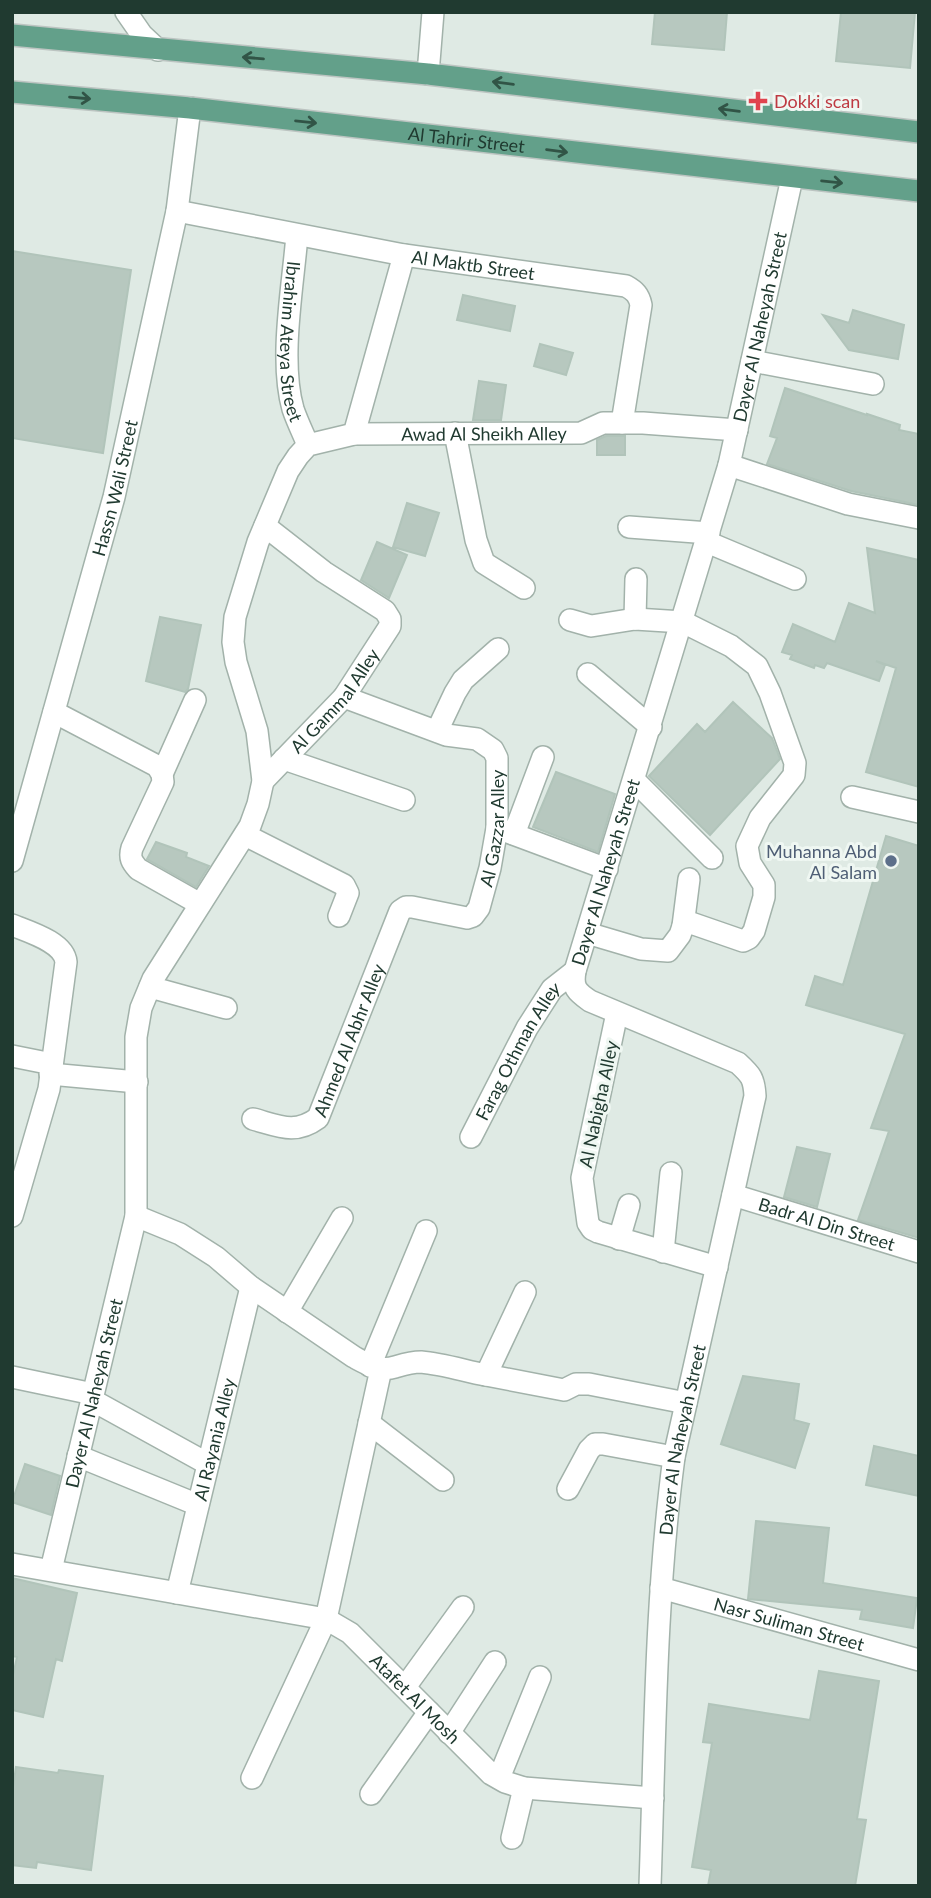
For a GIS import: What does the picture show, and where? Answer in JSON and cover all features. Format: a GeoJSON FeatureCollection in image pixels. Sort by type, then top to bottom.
{"type":"FeatureCollection","features":[{"type":"Feature","properties":{"kind":"main road"},"geometry":{"type":"LineString","coordinates":[[12,35],[428,74],[919,132]]}},
{"type":"Feature","properties":{"kind":"main road","name":"Al Tahrir Street"},"geometry":{"type":"LineString","coordinates":[[12,92],[190,108],[919,191]]}},
{"type":"Feature","properties":{"kind":"street"},"geometry":{"type":"LineString","coordinates":[[125,12],[142,35],[158,50]]}},
{"type":"Feature","properties":{"kind":"street"},"geometry":{"type":"LineString","coordinates":[[428,74],[433,12]]}},
{"type":"Feature","properties":{"kind":"street","name":"Hassn Wali Street"},"geometry":{"type":"LineString","coordinates":[[12,861],[114,497],[177,211],[190,108]]}},
{"type":"Feature","properties":{"kind":"street","name":"Dayer Al Naheyah Street"},"geometry":{"type":"LineString","coordinates":[[650,1886],[666,1517],[674,1457],[755,1096],[755,1086],[751,1075],[738,1063],[590,1001],[579,993],[573,983],[729,465],[792,178]]}},
{"type":"Feature","properties":{"kind":"street","name":"Al Maktb Street"},"geometry":{"type":"LineString","coordinates":[[177,211],[404,255],[626,286],[639,296],[641,305],[622,423]]}},
{"type":"Feature","properties":{"kind":"street","name":"Ibrahim Ateya Street"},"geometry":{"type":"LineString","coordinates":[[298,234],[287,351],[293,409],[308,444]]}},
{"type":"Feature","properties":{"kind":"street"},"geometry":{"type":"LineString","coordinates":[[308,444],[354,434],[404,255]]}},
{"type":"Feature","properties":{"kind":"street"},"geometry":{"type":"LineString","coordinates":[[752,361],[873,384]]}},
{"type":"Feature","properties":{"kind":"street","name":"Awad Al Sheikh Alley"},"geometry":{"type":"LineString","coordinates":[[354,434],[581,433],[603,423],[737,430]]}},
{"type":"Feature","properties":{"kind":"street"},"geometry":{"type":"LineString","coordinates":[[455,433],[476,540],[484,563],[524,588]]}},
{"type":"Feature","properties":{"kind":"street","name":"Dayer Al Naheyah Street"},"geometry":{"type":"LineString","coordinates":[[51,1570],[136,1216],[136,1037],[141,1009],[153,979],[250,826],[262,781],[257,731],[236,662],[233,642],[235,617],[258,542],[288,471],[308,444]]}},
{"type":"Feature","properties":{"kind":"street"},"geometry":{"type":"LineString","coordinates":[[729,465],[848,504],[919,518]]}},
{"type":"Feature","properties":{"kind":"street","name":"Al Gammal Alley"},"geometry":{"type":"LineString","coordinates":[[262,781],[344,696],[390,626],[390,619],[385,611],[324,572],[265,526]]}},
{"type":"Feature","properties":{"kind":"street"},"geometry":{"type":"LineString","coordinates":[[629,527],[708,538],[795,579]]}},
{"type":"Feature","properties":{"kind":"street"},"geometry":{"type":"LineString","coordinates":[[635,619],[636,579]]}},
{"type":"Feature","properties":{"kind":"street"},"geometry":{"type":"LineString","coordinates":[[570,620],[591,626],[635,619],[682,622],[731,646],[757,666],[770,693],[795,763],[794,775],[760,818],[747,846],[750,863],[764,885],[764,897],[751,936],[743,941],[698,924],[683,926]]}},
{"type":"Feature","properties":{"kind":"street"},"geometry":{"type":"LineString","coordinates":[[437,731],[463,680],[498,649]]}},
{"type":"Feature","properties":{"kind":"street"},"geometry":{"type":"LineString","coordinates":[[588,674],[651,727]]}},
{"type":"Feature","properties":{"kind":"street","name":"Al Gazzar Alley"},"geometry":{"type":"LineString","coordinates":[[344,696],[437,731],[456,737],[477,739],[486,743],[497,758],[505,831],[490,867],[480,908],[467,918],[412,907]]}},
{"type":"Feature","properties":{"kind":"street"},"geometry":{"type":"LineString","coordinates":[[162,774],[195,700]]}},
{"type":"Feature","properties":{"kind":"street"},"geometry":{"type":"LineString","coordinates":[[54,712],[157,766],[163,782],[132,848],[132,862],[138,869],[200,905]]}},
{"type":"Feature","properties":{"kind":"street"},"geometry":{"type":"LineString","coordinates":[[542,757],[505,831],[607,869]]}},
{"type":"Feature","properties":{"kind":"street"},"geometry":{"type":"LineString","coordinates":[[284,759],[404,800]]}},
{"type":"Feature","properties":{"kind":"street"},"geometry":{"type":"LineString","coordinates":[[634,780],[712,858]]}},
{"type":"Feature","properties":{"kind":"street"},"geometry":{"type":"LineString","coordinates":[[852,797],[919,812]]}},
{"type":"Feature","properties":{"kind":"street"},"geometry":{"type":"LineString","coordinates":[[245,835],[344,885],[348,893],[340,916]]}},
{"type":"Feature","properties":{"kind":"street"},"geometry":{"type":"LineString","coordinates":[[587,933],[641,949],[668,951],[683,926],[688,879]]}},
{"type":"Feature","properties":{"kind":"street","name":"Ahmed Al Abhr Alley"},"geometry":{"type":"LineString","coordinates":[[253,1119],[290,1128],[307,1127],[318,1118],[397,916],[406,907],[412,907]]}},
{"type":"Feature","properties":{"kind":"street"},"geometry":{"type":"LineString","coordinates":[[12,925],[58,946],[65,954],[66,962],[49,1089],[12,1216]]}},
{"type":"Feature","properties":{"kind":"street","name":"Farag Othman Alley"},"geometry":{"type":"LineString","coordinates":[[471,1138],[527,1028],[552,989],[575,971]]}},
{"type":"Feature","properties":{"kind":"street"},"geometry":{"type":"LineString","coordinates":[[150,987],[226,1008]]}},
{"type":"Feature","properties":{"kind":"street","name":"Al Nabigha Alley"},"geometry":{"type":"LineString","coordinates":[[617,1013],[582,1178],[588,1223],[597,1232],[619,1238]]}},
{"type":"Feature","properties":{"kind":"street"},"geometry":{"type":"LineString","coordinates":[[12,1056],[51,1069],[137,1082]]}},
{"type":"Feature","properties":{"kind":"street"},"geometry":{"type":"LineString","coordinates":[[663,1252],[671,1173]]}},
{"type":"Feature","properties":{"kind":"street","name":"Badr Al Din Street"},"geometry":{"type":"LineString","coordinates":[[733,1195],[919,1252]]}},
{"type":"Feature","properties":{"kind":"street"},"geometry":{"type":"LineString","coordinates":[[629,1205],[619,1238],[716,1267]]}},
{"type":"Feature","properties":{"kind":"street"},"geometry":{"type":"LineString","coordinates":[[136,1216],[180,1234],[216,1257],[251,1287],[287,1312],[376,1367],[394,1368],[408,1362],[425,1363],[564,1390],[576,1384],[589,1384],[686,1403]]}},
{"type":"Feature","properties":{"kind":"street"},"geometry":{"type":"LineString","coordinates":[[287,1312],[342,1218]]}},
{"type":"Feature","properties":{"kind":"street"},"geometry":{"type":"LineString","coordinates":[[252,1778],[326,1619],[369,1423],[376,1367],[426,1231]]}},
{"type":"Feature","properties":{"kind":"street","name":"Al Rayania Alley"},"geometry":{"type":"LineString","coordinates":[[177,1593],[251,1287]]}},
{"type":"Feature","properties":{"kind":"street"},"geometry":{"type":"LineString","coordinates":[[486,1375],[525,1292]]}},
{"type":"Feature","properties":{"kind":"street"},"geometry":{"type":"LineString","coordinates":[[12,1377],[92,1397],[208,1464]]}},
{"type":"Feature","properties":{"kind":"street"},"geometry":{"type":"LineString","coordinates":[[369,1423],[443,1480]]}},
{"type":"Feature","properties":{"kind":"street"},"geometry":{"type":"LineString","coordinates":[[568,1489],[595,1444],[674,1457]]}},
{"type":"Feature","properties":{"kind":"street"},"geometry":{"type":"LineString","coordinates":[[78,1456],[198,1505]]}},
{"type":"Feature","properties":{"kind":"street","name":"Atafet Al Mosh"},"geometry":{"type":"LineString","coordinates":[[12,1564],[326,1619],[350,1633],[491,1774],[524,1788],[653,1798]]}},
{"type":"Feature","properties":{"kind":"street","name":"Nasr Suliman Street"},"geometry":{"type":"LineString","coordinates":[[661,1588],[919,1660]]}},
{"type":"Feature","properties":{"kind":"street"},"geometry":{"type":"LineString","coordinates":[[405,1687],[463,1607]]}},
{"type":"Feature","properties":{"kind":"street"},"geometry":{"type":"LineString","coordinates":[[449,1733],[495,1662]]}},
{"type":"Feature","properties":{"kind":"street"},"geometry":{"type":"LineString","coordinates":[[499,1778],[540,1677]]}},
{"type":"Feature","properties":{"kind":"street"},"geometry":{"type":"LineString","coordinates":[[371,1794],[429,1712]]}},
{"type":"Feature","properties":{"kind":"street"},"geometry":{"type":"LineString","coordinates":[[512,1838],[524,1788]]}},
{"type":"Feature","properties":{"kind":"building"},"geometry":{"type":"Polygon","coordinates":[[[655,12],[727,12],[724,50],[652,44],[655,12]]]}},
{"type":"Feature","properties":{"kind":"building"},"geometry":{"type":"Polygon","coordinates":[[[841,12],[915,12],[910,68],[836,61],[841,12]]]}},
{"type":"Feature","properties":{"kind":"building"},"geometry":{"type":"Polygon","coordinates":[[[12,251],[131,270],[103,453],[12,438],[12,251]]]}},
{"type":"Feature","properties":{"kind":"building"},"geometry":{"type":"Polygon","coordinates":[[[463,295],[515,306],[510,331],[457,320],[463,295]]]}},
{"type":"Feature","properties":{"kind":"building"},"geometry":{"type":"Polygon","coordinates":[[[853,310],[904,325],[898,359],[849,350],[823,315],[849,323],[853,310]]]}},
{"type":"Feature","properties":{"kind":"building"},"geometry":{"type":"Polygon","coordinates":[[[540,344],[573,353],[566,375],[534,366],[540,344]]]}},
{"type":"Feature","properties":{"kind":"building"},"geometry":{"type":"Polygon","coordinates":[[[479,381],[506,385],[501,420],[473,420],[479,381]]]}},
{"type":"Feature","properties":{"kind":"building"},"geometry":{"type":"Polygon","coordinates":[[[785,388],[900,425],[899,430],[919,434],[919,505],[851,491],[767,464],[777,438],[770,436],[785,388]]]}},
{"type":"Feature","properties":{"kind":"building"},"geometry":{"type":"Polygon","coordinates":[[[606,436],[625,436],[625,455],[597,455],[597,440],[606,436]]]}},
{"type":"Feature","properties":{"kind":"building"},"geometry":{"type":"Polygon","coordinates":[[[407,503],[439,513],[425,556],[393,547],[407,503]]]}},
{"type":"Feature","properties":{"kind":"building"},"geometry":{"type":"Polygon","coordinates":[[[377,542],[407,555],[389,598],[361,580],[377,542]]]}},
{"type":"Feature","properties":{"kind":"building"},"geometry":{"type":"Polygon","coordinates":[[[867,548],[919,560],[919,787],[866,772],[896,668],[876,661],[885,665],[879,681],[827,663],[824,668],[815,665],[814,668],[790,659],[792,655],[782,652],[793,624],[835,642],[849,603],[875,613],[867,548]]]}},
{"type":"Feature","properties":{"kind":"building"},"geometry":{"type":"Polygon","coordinates":[[[160,617],[201,625],[188,689],[185,692],[146,681],[160,617]]]}},
{"type":"Feature","properties":{"kind":"building"},"geometry":{"type":"Polygon","coordinates":[[[733,702],[772,738],[780,759],[710,835],[649,776],[697,724],[705,732],[733,702]]]}},
{"type":"Feature","properties":{"kind":"building"},"geometry":{"type":"Polygon","coordinates":[[[556,772],[615,794],[598,852],[533,827],[556,772]]]}},
{"type":"Feature","properties":{"kind":"building"},"geometry":{"type":"Polygon","coordinates":[[[886,836],[919,846],[919,1238],[858,1220],[889,1131],[871,1128],[905,1034],[806,1005],[815,976],[843,985],[886,836]]]}},
{"type":"Feature","properties":{"kind":"building"},"geometry":{"type":"Polygon","coordinates":[[[156,842],[187,853],[186,857],[209,866],[196,887],[147,859],[156,842]]]}},
{"type":"Feature","properties":{"kind":"building"},"geometry":{"type":"Polygon","coordinates":[[[797,1147],[830,1154],[817,1207],[784,1197],[797,1147]]]}},
{"type":"Feature","properties":{"kind":"building"},"geometry":{"type":"Polygon","coordinates":[[[743,1376],[799,1384],[794,1420],[809,1424],[795,1468],[721,1444],[743,1376]]]}},
{"type":"Feature","properties":{"kind":"building"},"geometry":{"type":"Polygon","coordinates":[[[874,1446],[919,1456],[919,1496],[866,1485],[874,1446]]]}},
{"type":"Feature","properties":{"kind":"building"},"geometry":{"type":"Polygon","coordinates":[[[25,1464],[60,1476],[51,1515],[12,1502],[25,1464]]]}},
{"type":"Feature","properties":{"kind":"building"},"geometry":{"type":"Polygon","coordinates":[[[756,1521],[829,1528],[823,1583],[917,1598],[913,1628],[860,1619],[862,1610],[748,1599],[756,1521]]]}},
{"type":"Feature","properties":{"kind":"building"},"geometry":{"type":"Polygon","coordinates":[[[12,1578],[77,1593],[62,1661],[56,1659],[43,1717],[12,1710],[12,1680],[17,1657],[12,1656],[12,1578]]]}},
{"type":"Feature","properties":{"kind":"building"},"geometry":{"type":"Polygon","coordinates":[[[819,1671],[879,1681],[857,1819],[866,1820],[855,1886],[708,1886],[711,1870],[692,1867],[712,1743],[703,1742],[709,1704],[810,1720],[819,1671]]]}},
{"type":"Feature","properties":{"kind":"building"},"geometry":{"type":"Polygon","coordinates":[[[16,1767],[103,1776],[91,1870],[37,1862],[36,1868],[12,1865],[12,1794],[16,1767]]]}},
{"type":"Feature","properties":{"kind":"place","name":"Dokki scan"},"geometry":{"type":"Point","coordinates":[758,101]}},
{"type":"Feature","properties":{"kind":"place","name":"Muhanna Abd Al Salam"},"geometry":{"type":"Point","coordinates":[891,861]}}]}
